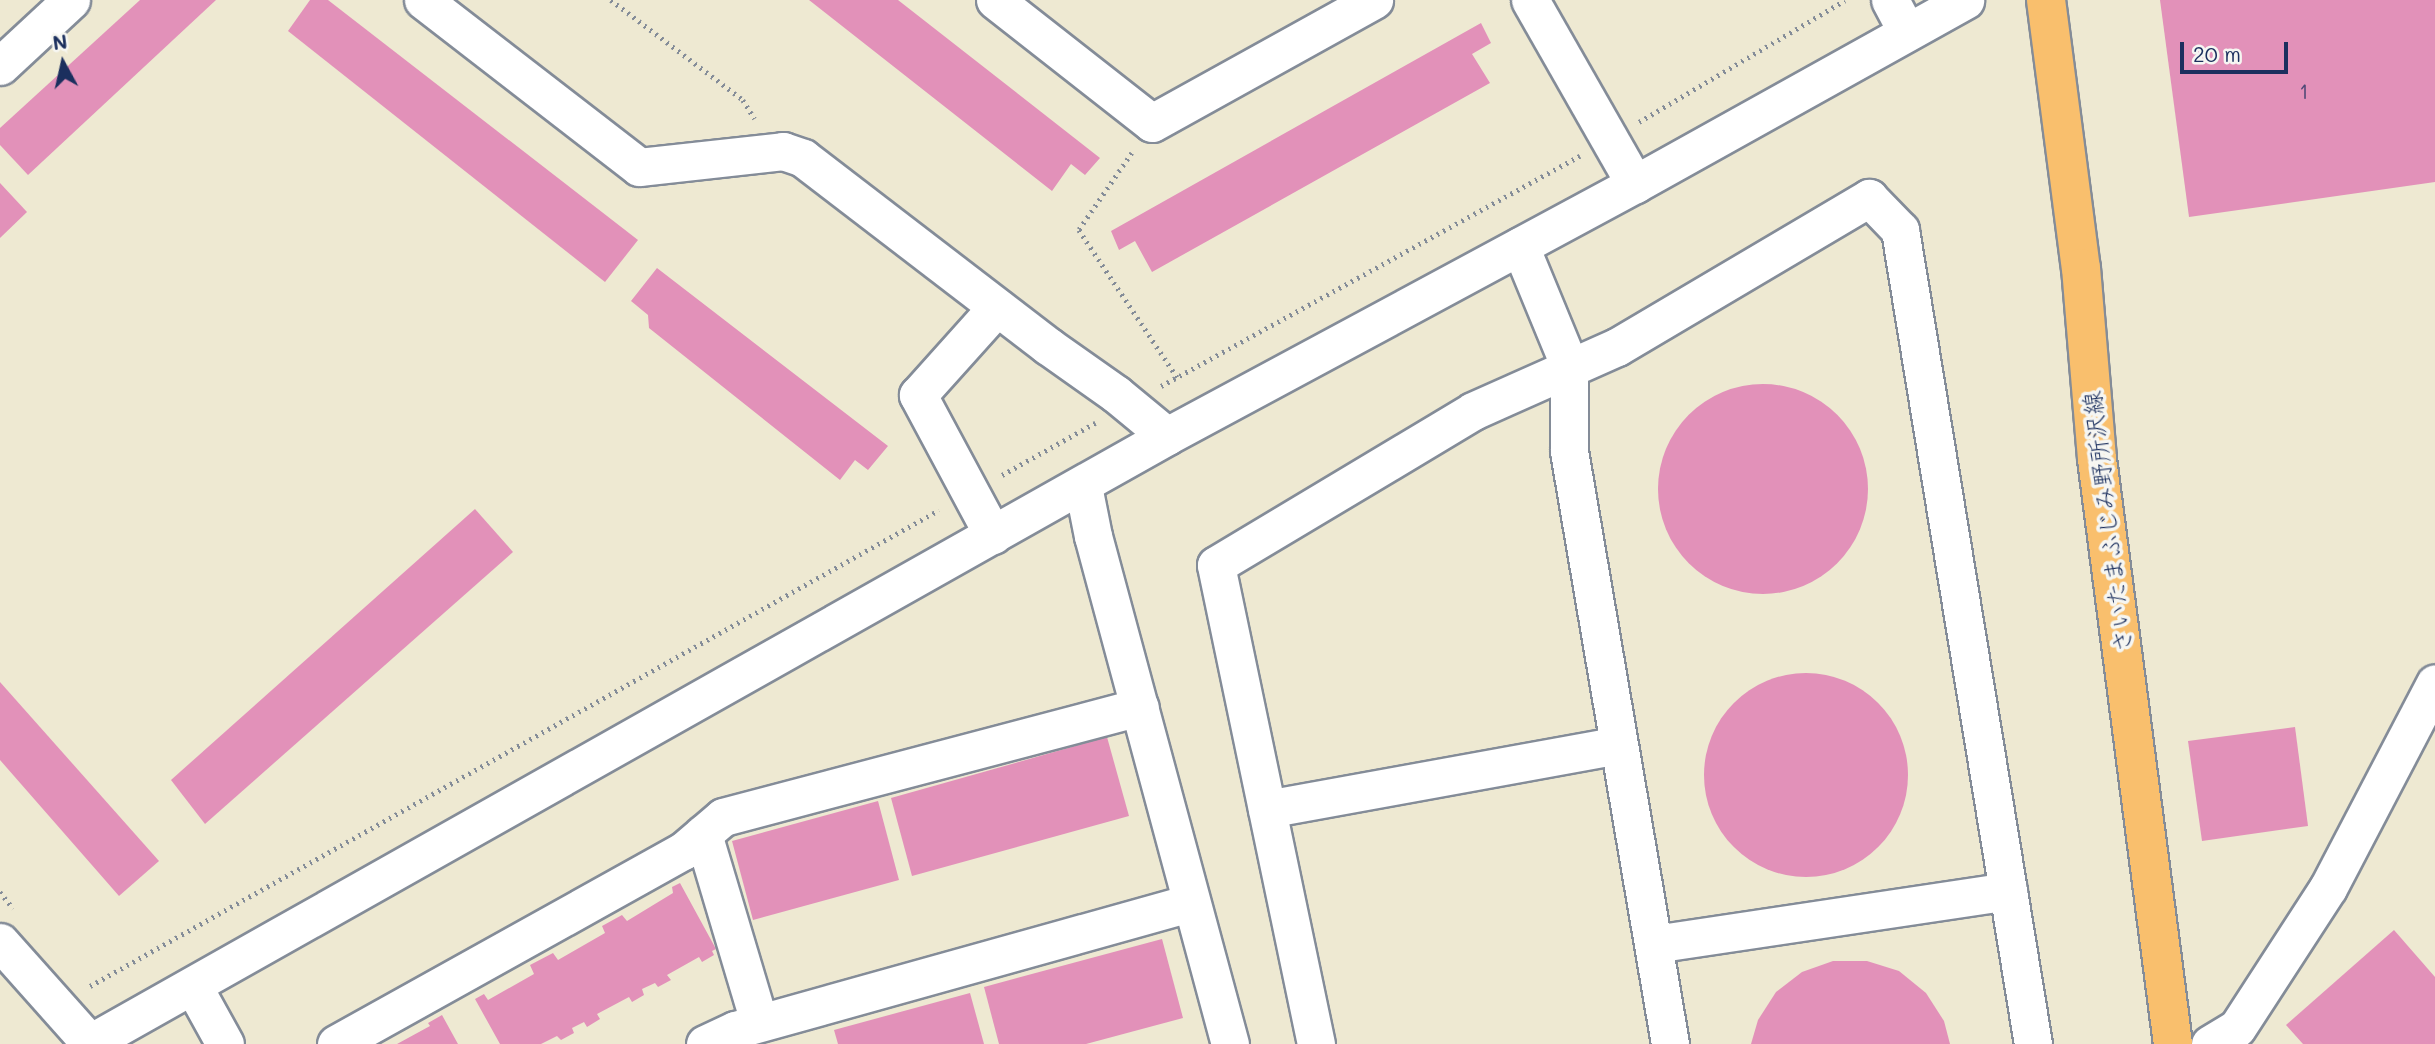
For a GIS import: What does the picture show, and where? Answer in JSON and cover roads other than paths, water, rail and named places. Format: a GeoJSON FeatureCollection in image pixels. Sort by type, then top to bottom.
{"type":"FeatureCollection","features":[{"type":"Feature","properties":{"kind":"main road","name":"さいたまふじみ野所沢線"},"geometry":{"type":"LineString","coordinates":[[2046,0],[2081,268],[2097,459],[2173,1044]]}},
{"type":"Feature","properties":{"kind":"street"},"geometry":{"type":"LineString","coordinates":[[0,66],[71,0]]}},
{"type":"Feature","properties":{"kind":"street"},"geometry":{"type":"LineString","coordinates":[[424,0],[639,167],[783,151],[803,158],[997,307],[1116,394],[1167,436]]}},
{"type":"Feature","properties":{"kind":"street"},"geometry":{"type":"LineString","coordinates":[[995,0],[1152,123],[1206,96],[1374,0]]}},
{"type":"Feature","properties":{"kind":"street"},"geometry":{"type":"LineString","coordinates":[[1530,0],[1635,184]]}},
{"type":"Feature","properties":{"kind":"street"},"geometry":{"type":"LineString","coordinates":[[1890,0],[1908,32]]}},
{"type":"Feature","properties":{"kind":"street"},"geometry":{"type":"LineString","coordinates":[[0,942],[89,1043],[1083,486],[1167,436],[1635,184],[1965,0]]}},
{"type":"Feature","properties":{"kind":"street"},"geometry":{"type":"LineString","coordinates":[[1316,1044],[1216,565],[1473,411],[1569,365],[1617,346],[1869,198],[1900,230],[2033,1044]]}},
{"type":"Feature","properties":{"kind":"street"},"geometry":{"type":"LineString","coordinates":[[1520,246],[1569,365],[1569,451],[1670,1044]]}},
{"type":"Feature","properties":{"kind":"street"},"geometry":{"type":"LineString","coordinates":[[993,535],[918,395],[997,307]]}},
{"type":"Feature","properties":{"kind":"street"},"geometry":{"type":"LineString","coordinates":[[1083,486],[1230,1044]]}},
{"type":"Feature","properties":{"kind":"street"},"geometry":{"type":"LineString","coordinates":[[2210,1044],[2237,1028],[2328,888],[2435,683]]}},
{"type":"Feature","properties":{"kind":"street"},"geometry":{"type":"LineString","coordinates":[[336,1044],[682,850],[723,817],[1140,706]]}},
{"type":"Feature","properties":{"kind":"street"},"geometry":{"type":"LineString","coordinates":[[1267,809],[1618,745]]}},
{"type":"Feature","properties":{"kind":"street"},"geometry":{"type":"LineString","coordinates":[[703,834],[735,1035],[1191,903]]}},
{"type":"Feature","properties":{"kind":"street"},"geometry":{"type":"LineString","coordinates":[[1654,944],[2008,891]]}},
{"type":"Feature","properties":{"kind":"street"},"geometry":{"type":"LineString","coordinates":[[193,986],[225,1044]]}}]}
